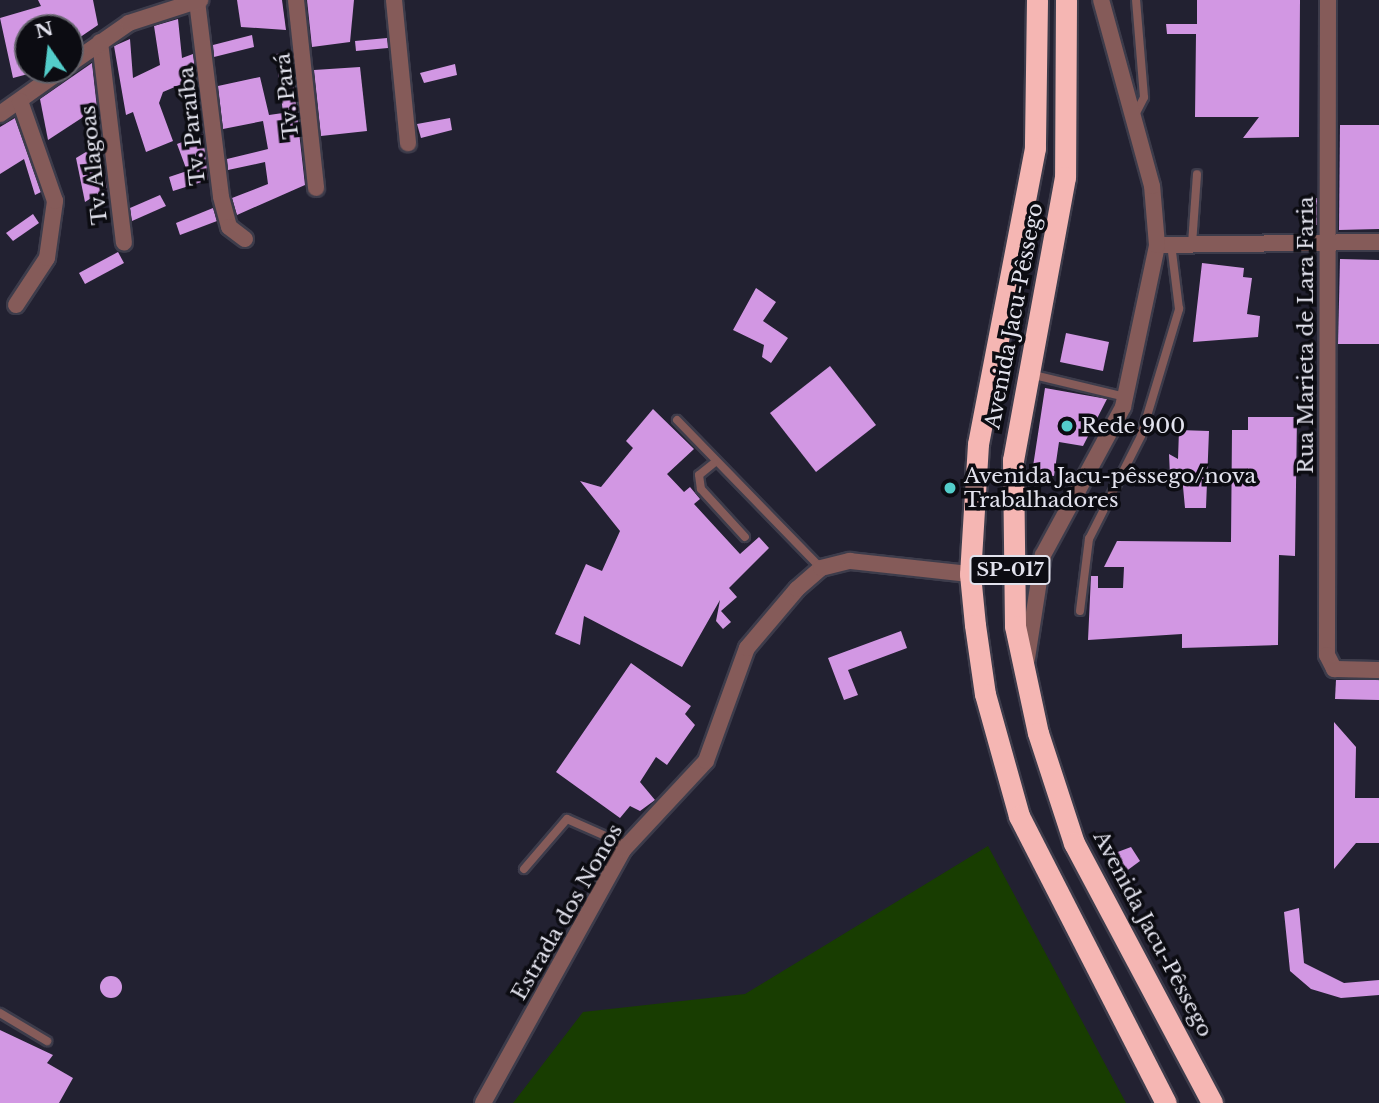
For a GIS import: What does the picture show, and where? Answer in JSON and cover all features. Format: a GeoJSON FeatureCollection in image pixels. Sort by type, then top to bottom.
{"type":"FeatureCollection","features":[{"type":"Feature","properties":{"kind":"highway","name":"Avenida Jacu-Pêssego"},"geometry":{"type":"LineString","coordinates":[[1037,0],[1035,148],[978,444],[970,574],[985,694],[1020,816],[1166,1103]]}},
{"type":"Feature","properties":{"kind":"highway","name":"Avenida Jacu-Pêssego"},"geometry":{"type":"LineString","coordinates":[[1066,0],[1065,177],[1027,373],[1010,517],[1012,599],[1025,685],[1074,843],[1212,1103]]}},
{"type":"Feature","properties":{"kind":"street"},"geometry":{"type":"LineString","coordinates":[[84,54],[100,42],[160,10],[199,0]]}},
{"type":"Feature","properties":{"kind":"street","name":"Tv. Paraíba"},"geometry":{"type":"LineString","coordinates":[[199,0],[221,197],[229,227],[245,239]]}},
{"type":"Feature","properties":{"kind":"street","name":"Tv. Pará"},"geometry":{"type":"LineString","coordinates":[[296,0],[316,188]]}},
{"type":"Feature","properties":{"kind":"street"},"geometry":{"type":"LineString","coordinates":[[394,0],[408,143]]}},
{"type":"Feature","properties":{"kind":"street"},"geometry":{"type":"LineString","coordinates":[[1025,685],[1043,555],[1058,519],[1109,442],[1125,397],[1164,244],[1152,186],[1102,0]]}},
{"type":"Feature","properties":{"kind":"street","name":"Rua Marieta de Lara Faria"},"geometry":{"type":"LineString","coordinates":[[1328,0],[1327,655],[1334,668],[1379,670]]}},
{"type":"Feature","properties":{"kind":"street","name":"Tv. Alagoas"},"geometry":{"type":"LineString","coordinates":[[100,42],[124,243]]}},
{"type":"Feature","properties":{"kind":"street"},"geometry":{"type":"LineString","coordinates":[[0,114],[43,84]]}},
{"type":"Feature","properties":{"kind":"street"},"geometry":{"type":"LineString","coordinates":[[16,305],[47,258],[55,201],[20,101]]}},
{"type":"Feature","properties":{"kind":"street"},"geometry":{"type":"LineString","coordinates":[[1164,244],[1379,242]]}},
{"type":"Feature","properties":{"kind":"street"},"geometry":{"type":"LineString","coordinates":[[821,568],[879,562],[970,574]]}},
{"type":"Feature","properties":{"kind":"street","name":"Estrada dos Nonos"},"geometry":{"type":"LineString","coordinates":[[483,1103],[626,845],[706,761],[747,648],[821,568]]}},
{"type":"Feature","properties":{"kind":"lane"},"geometry":{"type":"LineString","coordinates":[[1134,117],[1144,97],[1136,0]]}},
{"type":"Feature","properties":{"kind":"lane"},"geometry":{"type":"LineString","coordinates":[[1192,244],[1197,174]]}},
{"type":"Feature","properties":{"kind":"lane"},"geometry":{"type":"LineString","coordinates":[[1080,611],[1089,539],[1141,436],[1179,309],[1164,244]]}},
{"type":"Feature","properties":{"kind":"lane"},"geometry":{"type":"LineString","coordinates":[[1027,373],[1125,397]]}},
{"type":"Feature","properties":{"kind":"lane"},"geometry":{"type":"LineString","coordinates":[[677,420],[714,463],[821,568]]}},
{"type":"Feature","properties":{"kind":"lane"},"geometry":{"type":"LineString","coordinates":[[714,463],[699,475],[701,489],[745,537]]}},
{"type":"Feature","properties":{"kind":"lane"},"geometry":{"type":"LineString","coordinates":[[524,869],[567,819],[626,845]]}},
{"type":"Feature","properties":{"kind":"lane"},"geometry":{"type":"LineString","coordinates":[[0,1013],[47,1041]]}},
{"type":"Feature","properties":{"kind":"green space"},"geometry":{"type":"Polygon","coordinates":[[[988,846],[1126,1103],[513,1103],[583,1012],[745,994],[988,846]]]}},
{"type":"Feature","properties":{"kind":"building"},"geometry":{"type":"Polygon","coordinates":[[[38,0],[93,0],[98,25],[84,34],[84,14],[14,14],[13,78],[0,18],[41,6],[38,0]]]}},
{"type":"Feature","properties":{"kind":"building"},"geometry":{"type":"Polygon","coordinates":[[[237,0],[282,0],[286,30],[241,27],[237,0]]]}},
{"type":"Feature","properties":{"kind":"building"},"geometry":{"type":"Polygon","coordinates":[[[307,0],[354,0],[350,42],[312,47],[307,0]]]}},
{"type":"Feature","properties":{"kind":"building"},"geometry":{"type":"Polygon","coordinates":[[[1197,0],[1300,0],[1299,137],[1243,138],[1259,117],[1195,117],[1196,34],[1167,34],[1166,24],[1197,24],[1197,0]]]}},
{"type":"Feature","properties":{"kind":"building"},"geometry":{"type":"Polygon","coordinates":[[[178,19],[182,58],[193,54],[196,78],[163,92],[159,103],[173,141],[146,152],[133,112],[126,115],[114,46],[130,39],[133,78],[160,65],[154,26],[178,19]]]}},
{"type":"Feature","properties":{"kind":"building"},"geometry":{"type":"Polygon","coordinates":[[[252,35],[254,47],[214,57],[213,45],[252,35]]]}},
{"type":"Feature","properties":{"kind":"building"},"geometry":{"type":"Polygon","coordinates":[[[387,38],[388,48],[356,51],[355,41],[387,38]]]}},
{"type":"Feature","properties":{"kind":"building"},"geometry":{"type":"Polygon","coordinates":[[[290,52],[305,185],[237,215],[232,198],[268,184],[265,162],[228,170],[227,159],[268,149],[263,121],[223,129],[218,86],[260,77],[269,115],[283,113],[276,54],[290,52]]]}},
{"type":"Feature","properties":{"kind":"building"},"geometry":{"type":"Polygon","coordinates":[[[92,63],[97,108],[48,140],[40,99],[62,84],[84,84],[84,69],[92,63]]]}},
{"type":"Feature","properties":{"kind":"building"},"geometry":{"type":"Polygon","coordinates":[[[455,64],[457,75],[424,83],[420,73],[455,64]]]}},
{"type":"Feature","properties":{"kind":"building"},"geometry":{"type":"Polygon","coordinates":[[[360,67],[367,131],[321,136],[314,70],[360,67]]]}},
{"type":"Feature","properties":{"kind":"building"},"geometry":{"type":"Polygon","coordinates":[[[15,118],[41,192],[35,195],[24,159],[0,174],[0,127],[15,118]]]}},
{"type":"Feature","properties":{"kind":"building"},"geometry":{"type":"Polygon","coordinates":[[[450,118],[452,130],[421,138],[417,124],[450,118]]]}},
{"type":"Feature","properties":{"kind":"building"},"geometry":{"type":"Polygon","coordinates":[[[1340,125],[1379,125],[1379,229],[1339,230],[1340,125]]]}},
{"type":"Feature","properties":{"kind":"building"},"geometry":{"type":"Polygon","coordinates":[[[203,134],[208,180],[173,191],[169,177],[187,171],[177,144],[203,134]]]}},
{"type":"Feature","properties":{"kind":"building"},"geometry":{"type":"Polygon","coordinates":[[[101,143],[107,188],[85,202],[76,158],[101,143]]]}},
{"type":"Feature","properties":{"kind":"building"},"geometry":{"type":"Polygon","coordinates":[[[160,195],[166,206],[132,221],[130,208],[160,195]]]}},
{"type":"Feature","properties":{"kind":"building"},"geometry":{"type":"Polygon","coordinates":[[[1310,198],[1317,198],[1317,225],[1312,225],[1310,198]]]}},
{"type":"Feature","properties":{"kind":"building"},"geometry":{"type":"Polygon","coordinates":[[[213,208],[217,221],[180,235],[176,223],[213,208]]]}},
{"type":"Feature","properties":{"kind":"building"},"geometry":{"type":"Polygon","coordinates":[[[33,214],[39,223],[13,241],[6,233],[33,214]]]}},
{"type":"Feature","properties":{"kind":"building"},"geometry":{"type":"Polygon","coordinates":[[[118,252],[124,263],[85,284],[79,273],[118,252]]]}},
{"type":"Feature","properties":{"kind":"building"},"geometry":{"type":"Polygon","coordinates":[[[1340,259],[1379,260],[1379,344],[1338,344],[1340,259]]]}},
{"type":"Feature","properties":{"kind":"building"},"geometry":{"type":"Polygon","coordinates":[[[1202,263],[1244,268],[1243,277],[1252,278],[1247,314],[1260,316],[1258,337],[1193,342],[1202,263]]]}},
{"type":"Feature","properties":{"kind":"building"},"geometry":{"type":"Polygon","coordinates":[[[756,288],[776,302],[763,321],[788,338],[771,363],[762,357],[764,345],[733,330],[756,288]]]}},
{"type":"Feature","properties":{"kind":"building"},"geometry":{"type":"Polygon","coordinates":[[[1066,333],[1109,342],[1103,371],[1060,362],[1066,333]]]}},
{"type":"Feature","properties":{"kind":"building"},"geometry":{"type":"Polygon","coordinates":[[[830,366],[876,425],[816,472],[770,413],[830,366]]]}},
{"type":"Feature","properties":{"kind":"building","name":"Rede 900"},"geometry":{"type":"Polygon","coordinates":[[[1045,388],[1107,399],[1083,446],[1059,442],[1054,476],[1032,473],[1045,388]]]}},
{"type":"Feature","properties":{"kind":"building"},"geometry":{"type":"Polygon","coordinates":[[[653,409],[694,449],[667,474],[684,492],[690,487],[700,499],[694,504],[740,554],[759,537],[769,548],[729,588],[737,597],[721,611],[731,622],[723,629],[716,621],[720,600],[682,667],[584,616],[580,645],[555,634],[586,564],[602,571],[620,531],[580,481],[601,487],[633,448],[626,441],[653,409]]]}},
{"type":"Feature","properties":{"kind":"building"},"geometry":{"type":"Polygon","coordinates":[[[1248,417],[1297,417],[1295,556],[1279,555],[1278,645],[1182,648],[1182,634],[1088,640],[1091,576],[1098,576],[1098,588],[1123,588],[1124,567],[1104,567],[1117,541],[1231,542],[1232,430],[1248,430],[1248,417]]]}},
{"type":"Feature","properties":{"kind":"building"},"geometry":{"type":"Polygon","coordinates":[[[1179,430],[1209,431],[1206,508],[1185,508],[1182,476],[1170,476],[1169,454],[1178,459],[1179,430]]]}},
{"type":"Feature","properties":{"kind":"building"},"geometry":{"type":"Polygon","coordinates":[[[901,631],[907,648],[848,670],[858,695],[844,700],[828,658],[901,631]]]}},
{"type":"Feature","properties":{"kind":"building"},"geometry":{"type":"Polygon","coordinates":[[[631,663],[691,706],[685,714],[695,725],[667,765],[656,757],[640,782],[655,800],[640,811],[630,806],[620,818],[556,772],[631,663]]]}},
{"type":"Feature","properties":{"kind":"building"},"geometry":{"type":"Polygon","coordinates":[[[1336,680],[1379,680],[1379,700],[1335,699],[1336,680]]]}},
{"type":"Feature","properties":{"kind":"building"},"geometry":{"type":"Polygon","coordinates":[[[1334,722],[1356,747],[1355,798],[1379,798],[1379,843],[1356,843],[1334,869],[1334,722]]]}},
{"type":"Feature","properties":{"kind":"building"},"geometry":{"type":"Polygon","coordinates":[[[1131,847],[1140,861],[1121,875],[1107,856],[1131,847]]]}},
{"type":"Feature","properties":{"kind":"building"},"geometry":{"type":"Polygon","coordinates":[[[1299,908],[1304,963],[1344,983],[1379,980],[1379,995],[1341,998],[1311,989],[1290,971],[1284,912],[1299,908]]]}},
{"type":"Feature","properties":{"kind":"building"},"geometry":{"type":"Polygon","coordinates":[[[111,976],[119,979],[122,987],[119,995],[111,998],[103,995],[100,987],[103,979],[111,976]]]}},
{"type":"Feature","properties":{"kind":"building"},"geometry":{"type":"Polygon","coordinates":[[[0,1030],[53,1055],[47,1063],[73,1078],[59,1103],[0,1103],[0,1030]]]}},
{"type":"Feature","properties":{"kind":"place","name":"Rede 900"},"geometry":{"type":"Point","coordinates":[1067,426]}},
{"type":"Feature","properties":{"kind":"place","name":"Avenida Jacu-pêssego/nova Trabalhadores"},"geometry":{"type":"Point","coordinates":[950,488]}}]}
